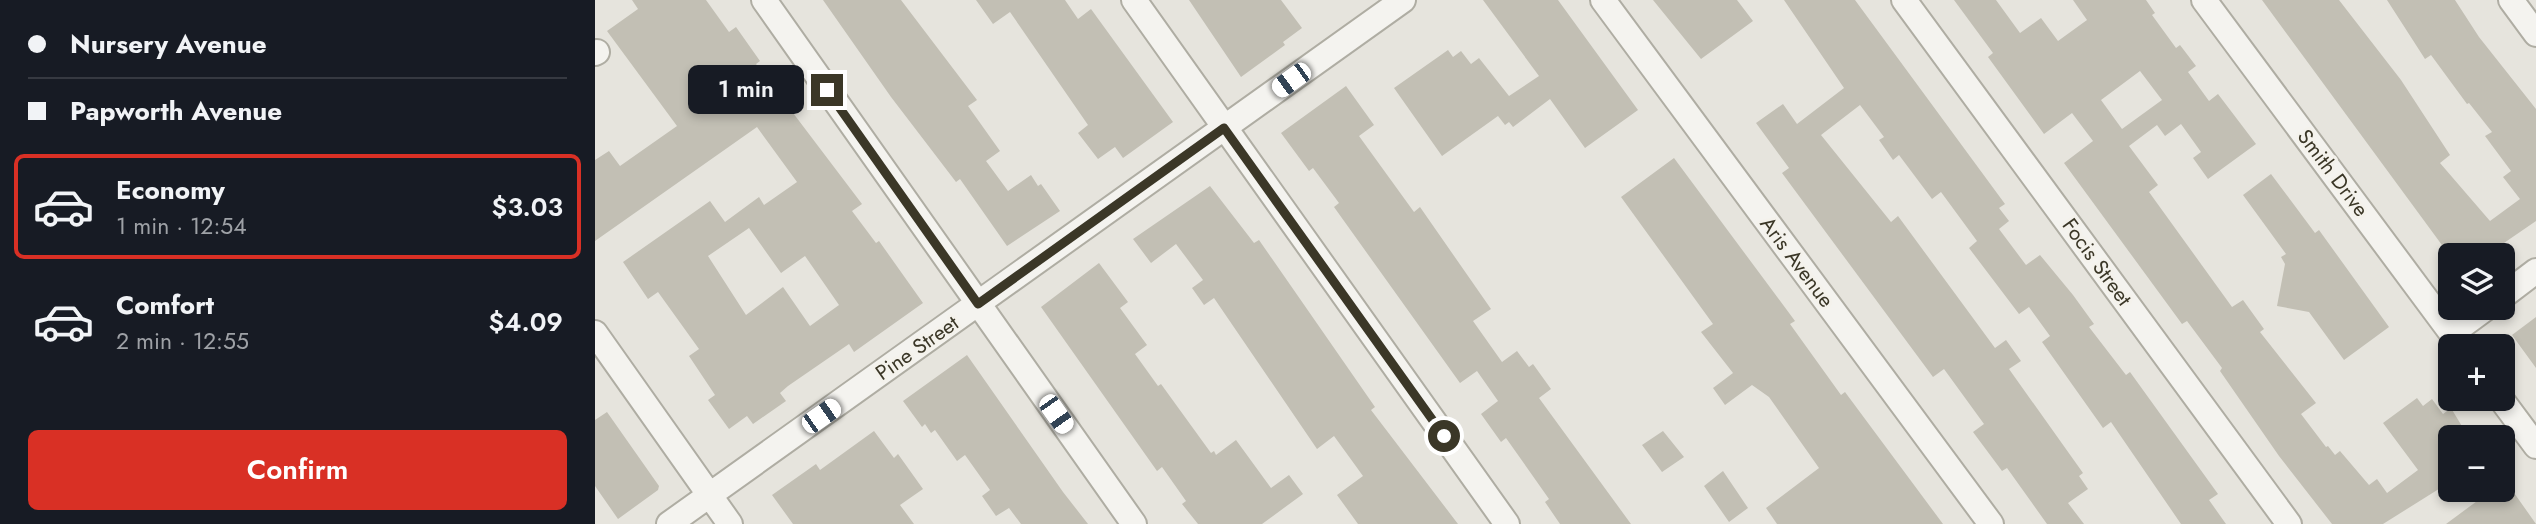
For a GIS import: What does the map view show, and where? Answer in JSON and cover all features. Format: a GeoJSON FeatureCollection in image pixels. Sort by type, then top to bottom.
{"type":"FeatureCollection","features":[{"type":"Feature","properties":{"kind":"street"},"geometry":{"type":"LineString","coordinates":[[764,0],[1134,524]]}},
{"type":"Feature","properties":{"kind":"street"},"geometry":{"type":"LineString","coordinates":[[1134,0],[1507,524]]}},
{"type":"Feature","properties":{"kind":"street","name":"Pine Street"},"geometry":{"type":"LineString","coordinates":[[669,524],[1403,0]]}},
{"type":"Feature","properties":{"kind":"street","name":"Aris Avenue"},"geometry":{"type":"LineString","coordinates":[[1603,0],[1991,524]]}},
{"type":"Feature","properties":{"kind":"street","name":"Focis Street"},"geometry":{"type":"LineString","coordinates":[[1904,0],[2290,524]]}},
{"type":"Feature","properties":{"kind":"street","name":"Smith Drive"},"geometry":{"type":"LineString","coordinates":[[2204,0],[2452,334]]}},
{"type":"Feature","properties":{"kind":"street"},"geometry":{"type":"LineString","coordinates":[[2511,0],[2536,34]]}},
{"type":"Feature","properties":{"kind":"street"},"geometry":{"type":"LineString","coordinates":[[2515,287],[2536,271]]}},
{"type":"Feature","properties":{"kind":"street"},"geometry":{"type":"LineString","coordinates":[[2462,334],[2475,320]]}},
{"type":"Feature","properties":{"kind":"street"},"geometry":{"type":"LineString","coordinates":[[595,332],[730,524]]}},
{"type":"Feature","properties":{"kind":"street"},"geometry":{"type":"LineString","coordinates":[[2510,411],[2536,446]]}},
{"type":"Feature","properties":{"kind":"building"},"geometry":{"type":"Polygon","coordinates":[[[632,0],[706,0],[729,32],[736,27],[760,61],[756,64],[862,204],[852,211],[876,243],[879,241],[923,303],[854,352],[849,344],[788,386],[780,393],[786,401],[753,424],[747,416],[729,429],[708,400],[715,395],[689,356],[699,349],[658,292],[648,299],[623,262],[710,201],[725,222],[759,197],[764,205],[797,182],[757,127],[595,241],[595,160],[609,151],[620,166],[677,126],[607,31],[638,9],[632,0]],[[749,228],[708,256],[746,315],[783,287],[810,326],[839,305],[805,256],[781,273],[749,228]]]}},
{"type":"Feature","properties":{"kind":"building"},"geometry":{"type":"Polygon","coordinates":[[[823,0],[901,0],[977,100],[968,106],[1000,151],[986,161],[1008,191],[1031,175],[1038,186],[1041,184],[1060,211],[1007,246],[960,179],[956,182],[891,97],[823,0]]]}},
{"type":"Feature","properties":{"kind":"building"},"geometry":{"type":"Polygon","coordinates":[[[976,0],[1065,0],[1078,19],[1091,9],[1173,122],[1123,158],[1115,147],[1098,159],[1078,133],[1088,125],[1010,12],[993,24],[976,0]]]}},
{"type":"Feature","properties":{"kind":"building"},"geometry":{"type":"Polygon","coordinates":[[[1189,0],[1281,0],[1302,28],[1283,42],[1285,45],[1241,77],[1189,0]]]}},
{"type":"Feature","properties":{"kind":"building"},"geometry":{"type":"Polygon","coordinates":[[[1483,0],[1558,0],[1638,110],[1585,148],[1550,99],[1513,127],[1509,122],[1505,125],[1498,116],[1442,156],[1394,88],[1448,50],[1453,57],[1461,51],[1471,64],[1479,58],[1509,96],[1539,76],[1483,0]]]}},
{"type":"Feature","properties":{"kind":"building"},"geometry":{"type":"Polygon","coordinates":[[[1653,0],[1737,0],[1753,21],[1701,59],[1653,0]]]}},
{"type":"Feature","properties":{"kind":"building"},"geometry":{"type":"Polygon","coordinates":[[[1784,0],[1855,0],[2005,204],[1999,208],[2009,221],[1999,229],[2026,265],[2040,255],[2073,295],[2094,324],[2089,327],[2126,375],[2130,372],[2218,494],[2209,500],[2226,524],[2181,524],[2111,422],[2103,428],[2042,342],[2050,336],[2029,307],[2019,314],[1969,248],[1977,241],[1941,192],[1932,199],[1899,155],[1893,160],[1879,140],[1884,137],[1860,105],[1821,135],[1891,222],[1898,216],[1995,348],[2006,340],[2021,361],[2009,369],[2083,473],[2079,476],[2088,489],[2068,503],[2084,524],[2047,524],[2007,468],[2002,471],[1973,432],[1984,424],[1944,369],[1933,377],[1782,173],[1789,168],[1756,123],[1783,104],[1797,124],[1844,88],[1784,0]]]}},
{"type":"Feature","properties":{"kind":"building"},"geometry":{"type":"Polygon","coordinates":[[[1954,0],[1996,0],[2020,33],[2041,18],[2058,41],[2087,20],[2073,0],[2146,0],[2155,13],[2152,15],[2176,48],[2180,45],[2196,66],[2188,72],[2209,101],[2218,94],[2256,144],[2208,179],[2193,158],[2201,152],[2181,124],[2165,136],[2157,125],[2129,146],[2158,185],[2149,192],[2232,307],[2243,300],[2264,329],[2260,332],[2316,403],[2301,414],[2326,447],[2335,455],[2340,451],[2369,485],[2377,479],[2387,493],[2418,470],[2383,423],[2417,398],[2423,406],[2432,399],[2438,411],[2443,414],[2453,411],[2461,425],[2438,425],[2438,490],[2383,524],[2332,524],[2279,456],[2220,371],[2222,368],[2187,321],[2182,324],[2064,163],[2093,141],[2072,113],[2044,134],[1988,57],[1993,53],[1954,0]],[[2140,71],[2101,100],[2122,129],[2162,100],[2140,71]]]}},
{"type":"Feature","properties":{"kind":"building"},"geometry":{"type":"Polygon","coordinates":[[[2262,0],[2339,0],[2401,80],[2450,155],[2440,163],[2490,221],[2520,199],[2503,177],[2511,171],[2485,136],[2492,132],[2469,103],[2467,104],[2431,55],[2425,59],[2387,0],[2455,0],[2479,37],[2536,109],[2536,221],[2504,243],[2440,243],[2262,0]]]}},
{"type":"Feature","properties":{"kind":"building"},"geometry":{"type":"Polygon","coordinates":[[[1346,86],[1374,125],[1359,136],[1414,212],[1420,207],[1491,309],[1473,321],[1502,362],[1517,351],[1529,367],[1533,364],[1551,389],[1539,398],[1631,524],[1560,524],[1545,502],[1549,499],[1506,438],[1501,442],[1481,414],[1498,401],[1477,371],[1460,383],[1334,207],[1339,203],[1313,168],[1309,171],[1281,133],[1346,86]]]}},
{"type":"Feature","properties":{"kind":"building"},"geometry":{"type":"Polygon","coordinates":[[[1674,158],[1795,321],[1790,324],[1841,395],[1845,392],[1943,524],[1777,524],[1766,508],[1819,468],[1769,397],[1752,385],[1725,405],[1713,388],[1733,373],[1701,332],[1713,324],[1621,197],[1674,158]]]}},
{"type":"Feature","properties":{"kind":"building"},"geometry":{"type":"Polygon","coordinates":[[[2271,174],[2315,233],[2319,230],[2389,327],[2344,360],[2309,312],[2277,306],[2285,264],[2281,257],[2286,254],[2243,195],[2271,174]]]}},
{"type":"Feature","properties":{"kind":"building"},"geometry":{"type":"Polygon","coordinates":[[[1210,186],[1254,243],[1259,240],[1375,407],[1371,410],[1458,524],[1358,524],[1337,495],[1363,476],[1334,436],[1317,449],[1214,298],[1204,305],[1192,288],[1203,280],[1176,244],[1151,263],[1133,239],[1210,186]]]}},
{"type":"Feature","properties":{"kind":"building"},"geometry":{"type":"Polygon","coordinates":[[[1099,263],[1128,302],[1120,308],[1147,345],[1135,354],[1158,386],[1161,384],[1211,453],[1214,451],[1216,455],[1236,440],[1271,488],[1289,475],[1303,494],[1262,524],[1198,524],[1182,504],[1186,501],[1162,467],[1157,471],[1041,307],[1099,263]]]}},
{"type":"Feature","properties":{"kind":"building"},"geometry":{"type":"Polygon","coordinates":[[[2536,317],[2536,368],[2515,339],[2513,334],[2536,317]]]}},
{"type":"Feature","properties":{"kind":"building"},"geometry":{"type":"Polygon","coordinates":[[[967,355],[1088,524],[1021,524],[1009,508],[996,516],[982,496],[990,490],[965,455],[957,461],[935,430],[931,433],[925,424],[922,427],[903,401],[967,355]]]}},
{"type":"Feature","properties":{"kind":"building"},"geometry":{"type":"Polygon","coordinates":[[[607,412],[659,486],[658,490],[618,519],[595,486],[595,420],[607,412]]]}},
{"type":"Feature","properties":{"kind":"building"},"geometry":{"type":"Polygon","coordinates":[[[874,431],[894,458],[898,454],[923,489],[900,505],[914,524],[793,524],[772,495],[816,464],[820,470],[874,431]]]}},
{"type":"Feature","properties":{"kind":"building"},"geometry":{"type":"Polygon","coordinates":[[[1663,431],[1684,457],[1662,472],[1642,445],[1663,431]]]}},
{"type":"Feature","properties":{"kind":"building"},"geometry":{"type":"Polygon","coordinates":[[[1723,471],[1748,508],[1729,522],[1704,486],[1723,471]]]}},
{"type":"Feature","properties":{"kind":"building"},"geometry":{"type":"Polygon","coordinates":[[[2515,494],[2536,524],[2446,524],[2476,502],[2515,502],[2515,494]]]}},
{"type":"Feature","properties":{"kind":"route"},"geometry":{"type":"LineString","coordinates":[[827,90],[978,304],[1224,128],[1444,436]]}}]}
